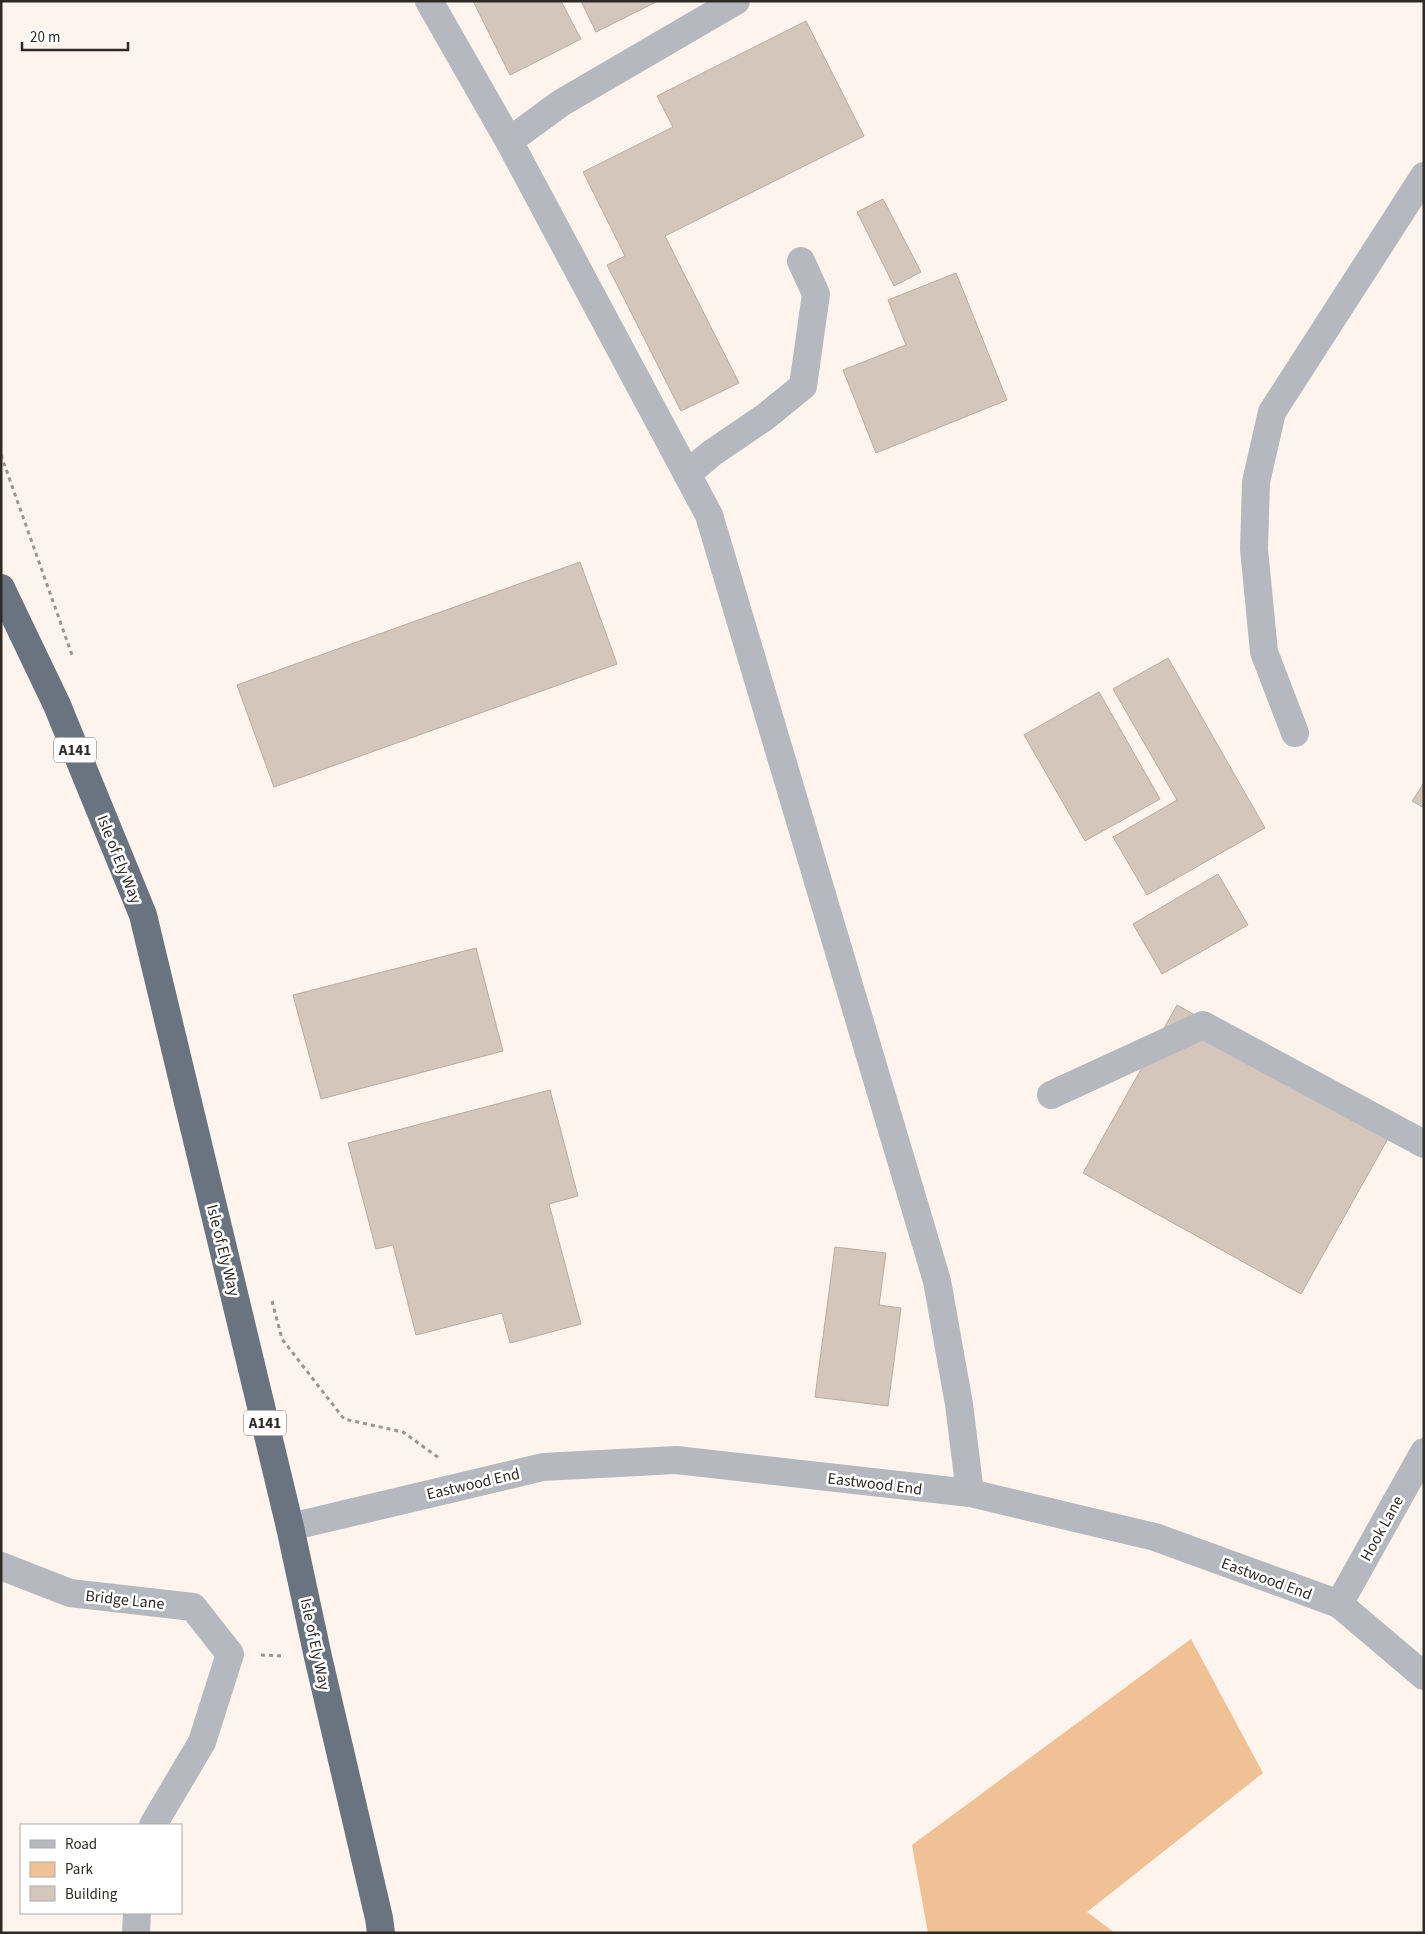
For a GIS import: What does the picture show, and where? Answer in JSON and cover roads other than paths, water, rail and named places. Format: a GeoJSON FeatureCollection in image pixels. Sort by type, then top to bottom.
{"type":"FeatureCollection","features":[{"type":"Feature","properties":{"kind":"highway","name":"Isle of Ely Way"},"geometry":{"type":"LineString","coordinates":[[1,588],[57,705],[143,915],[290,1527],[381,1933]]}},
{"type":"Feature","properties":{"kind":"street"},"geometry":{"type":"LineString","coordinates":[[429,1],[508,141],[709,515],[937,1281],[959,1404],[970,1494]]}},
{"type":"Feature","properties":{"kind":"street"},"geometry":{"type":"LineString","coordinates":[[508,141],[561,103],[736,1]]}},
{"type":"Feature","properties":{"kind":"street"},"geometry":{"type":"LineString","coordinates":[[1295,734],[1264,652],[1254,548],[1256,482],[1272,412],[1424,176]]}},
{"type":"Feature","properties":{"kind":"street"},"geometry":{"type":"LineString","coordinates":[[687,474],[712,453],[765,417],[803,386],[816,294],[801,261]]}},
{"type":"Feature","properties":{"kind":"street"},"geometry":{"type":"LineString","coordinates":[[1051,1096],[1203,1025],[1424,1144]]}},
{"type":"Feature","properties":{"kind":"street","name":"Hook Lane"},"geometry":{"type":"LineString","coordinates":[[1339,1604],[1424,1452]]}},
{"type":"Feature","properties":{"kind":"street","name":"Eastwood End"},"geometry":{"type":"LineString","coordinates":[[290,1527],[543,1467],[676,1460],[970,1494],[1155,1537],[1339,1604],[1424,1676]]}},
{"type":"Feature","properties":{"kind":"street","name":"Bridge Lane"},"geometry":{"type":"LineString","coordinates":[[1,1566],[70,1593],[193,1607],[230,1654],[202,1742],[153,1824]]}},
{"type":"Feature","properties":{"kind":"street"},"geometry":{"type":"LineString","coordinates":[[136,1933],[137,1914]]}}]}
